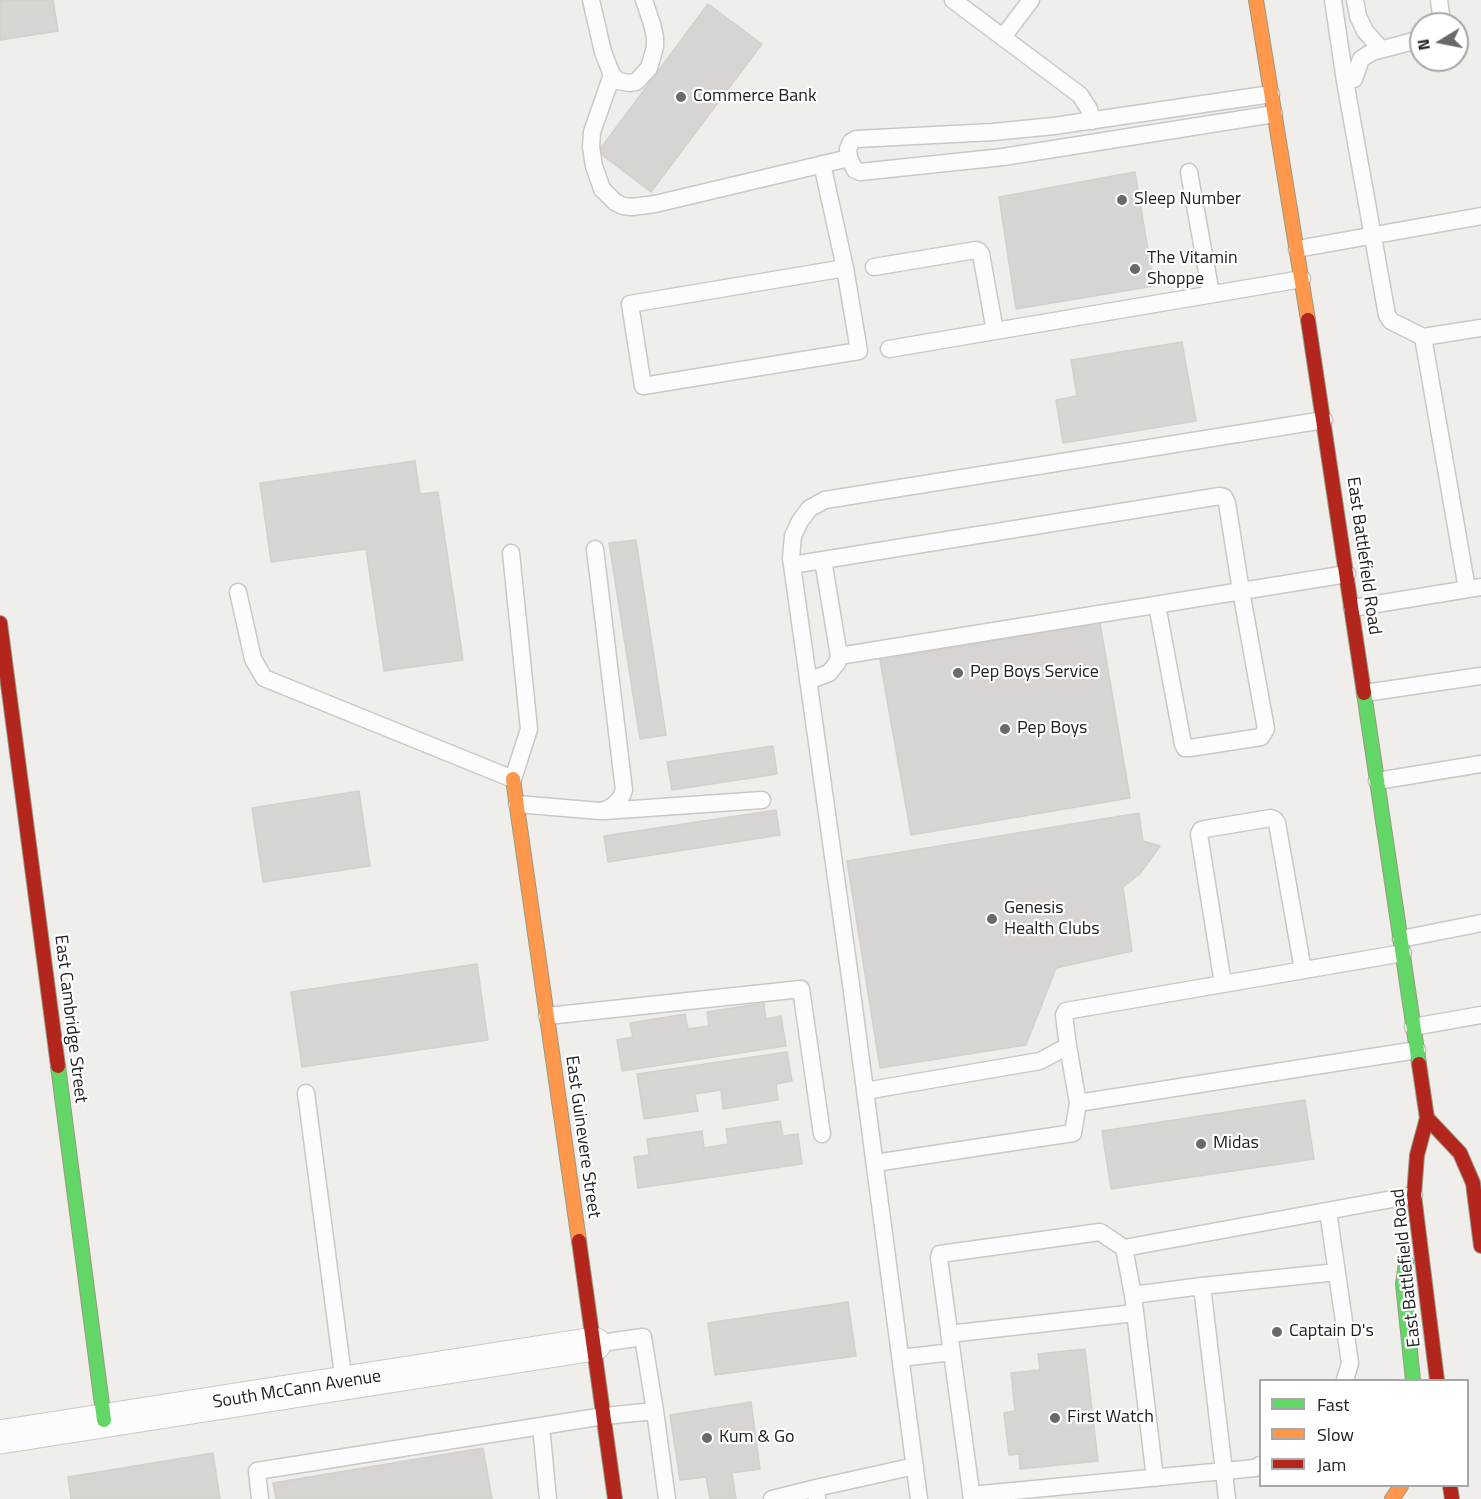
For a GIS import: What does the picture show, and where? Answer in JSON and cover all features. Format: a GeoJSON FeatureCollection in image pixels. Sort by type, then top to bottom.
{"type":"FeatureCollection","features":[{"type":"Feature","properties":{"kind":"main road","name":"East Battlefield Road"},"geometry":{"type":"LineString","coordinates":[[1256,0],[1324,420],[1427,1118],[1417,1155],[1414,1195],[1437,1379]]}},
{"type":"Feature","properties":{"kind":"main road","name":"East Cambridge Street"},"geometry":{"type":"LineString","coordinates":[[0,623],[104,1420]]}},
{"type":"Feature","properties":{"kind":"main road","name":"East Guinevere Street"},"geometry":{"type":"LineString","coordinates":[[513,780],[615,1499]]}},
{"type":"Feature","properties":{"kind":"main road"},"geometry":{"type":"LineString","coordinates":[[1427,1118],[1460,1153],[1473,1183],[1481,1246]]}},
{"type":"Feature","properties":{"kind":"main road"},"geometry":{"type":"LineString","coordinates":[[1413,1379],[1403,1284],[1414,1195]]}},
{"type":"Feature","properties":{"kind":"street","name":"South McCann Avenue"},"geometry":{"type":"LineString","coordinates":[[0,1437],[594,1344]]}},
{"type":"Feature","properties":{"kind":"lane"},"geometry":{"type":"LineString","coordinates":[[591,0],[603,52],[612,75],[618,81],[630,83],[636,82],[649,68],[655,47],[652,24],[644,0]]}},
{"type":"Feature","properties":{"kind":"lane"},"geometry":{"type":"LineString","coordinates":[[953,0],[1080,95],[1089,109],[1092,121]]}},
{"type":"Feature","properties":{"kind":"lane"},"geometry":{"type":"LineString","coordinates":[[1003,37],[1031,0]]}},
{"type":"Feature","properties":{"kind":"lane"},"geometry":{"type":"LineString","coordinates":[[1333,0],[1387,315],[1391,321],[1424,337],[1481,328]]}},
{"type":"Feature","properties":{"kind":"lane"},"geometry":{"type":"LineString","coordinates":[[1355,0],[1358,16],[1365,32],[1381,50]]}},
{"type":"Feature","properties":{"kind":"lane"},"geometry":{"type":"LineString","coordinates":[[1354,79],[1361,59],[1372,52],[1409,42]]}},
{"type":"Feature","properties":{"kind":"lane"},"geometry":{"type":"LineString","coordinates":[[612,75],[592,132],[591,147],[602,189],[615,202],[623,206],[655,204],[849,158]]}},
{"type":"Feature","properties":{"kind":"lane"},"geometry":{"type":"LineString","coordinates":[[1271,94],[1054,126],[993,132],[856,139],[851,142],[848,149],[849,158],[855,170],[860,172],[1003,157],[1274,114]]}},
{"type":"Feature","properties":{"kind":"lane"},"geometry":{"type":"LineString","coordinates":[[822,164],[845,268],[859,351],[643,386],[630,304],[845,268]]}},
{"type":"Feature","properties":{"kind":"lane"},"geometry":{"type":"LineString","coordinates":[[1189,172],[1211,294]]}},
{"type":"Feature","properties":{"kind":"lane"},"geometry":{"type":"LineString","coordinates":[[1297,249],[1481,216]]}},
{"type":"Feature","properties":{"kind":"lane"},"geometry":{"type":"LineString","coordinates":[[874,267],[979,251],[995,331]]}},
{"type":"Feature","properties":{"kind":"lane"},"geometry":{"type":"LineString","coordinates":[[889,349],[1302,279]]}},
{"type":"Feature","properties":{"kind":"lane"},"geometry":{"type":"LineString","coordinates":[[1352,608],[1474,588],[1424,337]]}},
{"type":"Feature","properties":{"kind":"lane"},"geometry":{"type":"LineString","coordinates":[[919,1499],[791,558],[793,536],[800,521],[810,508],[825,500],[1324,420]]}},
{"type":"Feature","properties":{"kind":"lane"},"geometry":{"type":"LineString","coordinates":[[792,565],[1224,497],[1227,503],[1266,729],[1261,737],[1185,748],[1157,604]]}},
{"type":"Feature","properties":{"kind":"lane"},"geometry":{"type":"LineString","coordinates":[[595,549],[624,790],[614,805],[600,811]]}},
{"type":"Feature","properties":{"kind":"lane"},"geometry":{"type":"LineString","coordinates":[[238,592],[253,659],[264,678],[513,780],[529,729],[511,553]]}},
{"type":"Feature","properties":{"kind":"lane"},"geometry":{"type":"LineString","coordinates":[[808,681],[829,673],[837,663],[839,656],[823,561]]}},
{"type":"Feature","properties":{"kind":"lane"},"geometry":{"type":"LineString","coordinates":[[839,656],[1347,574]]}},
{"type":"Feature","properties":{"kind":"lane"},"geometry":{"type":"LineString","coordinates":[[1365,693],[1481,676]]}},
{"type":"Feature","properties":{"kind":"lane"},"geometry":{"type":"LineString","coordinates":[[1377,781],[1481,764]]}},
{"type":"Feature","properties":{"kind":"lane"},"geometry":{"type":"LineString","coordinates":[[517,804],[600,811],[762,800]]}},
{"type":"Feature","properties":{"kind":"lane"},"geometry":{"type":"LineString","coordinates":[[1223,984],[1198,834],[1205,829],[1270,818],[1275,820],[1303,970]]}},
{"type":"Feature","properties":{"kind":"lane"},"geometry":{"type":"LineString","coordinates":[[875,1163],[1073,1133],[1078,1103],[1064,1016],[1066,1011],[1303,970],[1402,946],[1481,923]]}},
{"type":"Feature","properties":{"kind":"lane"},"geometry":{"type":"LineString","coordinates":[[547,1016],[801,989],[822,1134]]}},
{"type":"Feature","properties":{"kind":"lane"},"geometry":{"type":"LineString","coordinates":[[1413,1027],[1481,1015]]}},
{"type":"Feature","properties":{"kind":"lane"},"geometry":{"type":"LineString","coordinates":[[865,1091],[1040,1061],[1068,1046]]}},
{"type":"Feature","properties":{"kind":"lane"},"geometry":{"type":"LineString","coordinates":[[1078,1103],[1417,1050]]}},
{"type":"Feature","properties":{"kind":"lane"},"geometry":{"type":"LineString","coordinates":[[306,1093],[344,1383]]}},
{"type":"Feature","properties":{"kind":"lane"},"geometry":{"type":"LineString","coordinates":[[1259,1466],[1224,1472],[972,1497],[940,1254],[1100,1232],[1124,1248],[1414,1195]]}},
{"type":"Feature","properties":{"kind":"lane"},"geometry":{"type":"LineString","coordinates":[[1328,1211],[1350,1363],[1345,1379]]}},
{"type":"Feature","properties":{"kind":"lane"},"geometry":{"type":"LineString","coordinates":[[1124,1248],[1133,1295],[1155,1478]]}},
{"type":"Feature","properties":{"kind":"lane"},"geometry":{"type":"LineString","coordinates":[[1133,1295],[1337,1272]]}},
{"type":"Feature","properties":{"kind":"lane"},"geometry":{"type":"LineString","coordinates":[[1202,1286],[1227,1499]]}},
{"type":"Feature","properties":{"kind":"lane"},"geometry":{"type":"LineString","coordinates":[[949,1334],[1135,1313]]}},
{"type":"Feature","properties":{"kind":"lane"},"geometry":{"type":"LineString","coordinates":[[594,1344],[643,1337],[668,1499]]}},
{"type":"Feature","properties":{"kind":"lane"},"geometry":{"type":"LineString","coordinates":[[900,1358],[952,1352]]}},
{"type":"Feature","properties":{"kind":"lane"},"geometry":{"type":"LineString","coordinates":[[260,1499],[257,1472],[604,1416],[655,1411]]}},
{"type":"Feature","properties":{"kind":"lane"},"geometry":{"type":"LineString","coordinates":[[541,1426],[548,1499]]}},
{"type":"Feature","properties":{"kind":"lane"},"geometry":{"type":"LineString","coordinates":[[772,1499],[816,1494],[915,1466]]}},
{"type":"Feature","properties":{"kind":"building"},"geometry":{"type":"Polygon","coordinates":[[[0,0],[53,0],[58,31],[0,40],[0,0]]]}},
{"type":"Feature","properties":{"kind":"building"},"geometry":{"type":"Polygon","coordinates":[[[708,4],[762,44],[651,192],[598,152],[708,4]]]}},
{"type":"Feature","properties":{"kind":"building"},"geometry":{"type":"Polygon","coordinates":[[[1135,172],[1154,286],[1016,309],[999,197],[1135,172]]]}},
{"type":"Feature","properties":{"kind":"building"},"geometry":{"type":"Polygon","coordinates":[[[1182,342],[1196,421],[1063,443],[1056,400],[1077,396],[1071,360],[1182,342]]]}},
{"type":"Feature","properties":{"kind":"building"},"geometry":{"type":"Polygon","coordinates":[[[415,461],[420,494],[438,492],[463,660],[384,671],[366,549],[271,562],[260,483],[415,461]]]}},
{"type":"Feature","properties":{"kind":"building"},"geometry":{"type":"Polygon","coordinates":[[[636,540],[666,735],[640,739],[609,543],[636,540]]]}},
{"type":"Feature","properties":{"kind":"building","name":"Pep Boys"},"geometry":{"type":"Polygon","coordinates":[[[1100,623],[1130,798],[911,835],[880,660],[1100,623]]]}},
{"type":"Feature","properties":{"kind":"building"},"geometry":{"type":"Polygon","coordinates":[[[773,746],[777,774],[672,790],[667,762],[773,746]]]}},
{"type":"Feature","properties":{"kind":"building"},"geometry":{"type":"Polygon","coordinates":[[[359,791],[370,866],[263,882],[252,808],[359,791]]]}},
{"type":"Feature","properties":{"kind":"building"},"geometry":{"type":"Polygon","coordinates":[[[776,810],[780,835],[608,862],[604,836],[776,810]]]}},
{"type":"Feature","properties":{"kind":"building","name":"Genesis Health Clubs"},"geometry":{"type":"Polygon","coordinates":[[[1139,813],[1143,841],[1160,846],[1140,874],[1123,887],[1132,951],[1056,968],[1026,1045],[880,1068],[847,861],[1139,813]]]}},
{"type":"Feature","properties":{"kind":"building"},"geometry":{"type":"Polygon","coordinates":[[[477,964],[488,1040],[302,1067],[291,992],[477,964]]]}},
{"type":"Feature","properties":{"kind":"building"},"geometry":{"type":"Polygon","coordinates":[[[764,1003],[766,1019],[781,1016],[786,1046],[622,1071],[617,1040],[633,1037],[630,1023],[685,1014],[688,1029],[709,1026],[707,1012],[764,1003]]]}},
{"type":"Feature","properties":{"kind":"building"},"geometry":{"type":"Polygon","coordinates":[[[787,1052],[792,1081],[776,1084],[778,1100],[723,1109],[721,1090],[695,1094],[698,1111],[644,1119],[637,1074],[787,1052]]]}},
{"type":"Feature","properties":{"kind":"building"},"geometry":{"type":"Polygon","coordinates":[[[1305,1100],[1314,1159],[1111,1189],[1102,1131],[1305,1100]]]}},
{"type":"Feature","properties":{"kind":"building"},"geometry":{"type":"Polygon","coordinates":[[[780,1121],[783,1136],[798,1134],[802,1164],[638,1188],[634,1157],[649,1155],[647,1139],[702,1131],[704,1148],[728,1144],[726,1129],[780,1121]]]}},
{"type":"Feature","properties":{"kind":"building"},"geometry":{"type":"Polygon","coordinates":[[[848,1302],[856,1356],[715,1375],[708,1323],[848,1302]]]}},
{"type":"Feature","properties":{"kind":"building"},"geometry":{"type":"Polygon","coordinates":[[[1085,1349],[1098,1461],[1020,1469],[1019,1454],[1009,1455],[1004,1413],[1015,1411],[1011,1373],[1040,1370],[1038,1354],[1085,1349]]]}},
{"type":"Feature","properties":{"kind":"building"},"geometry":{"type":"Polygon","coordinates":[[[751,1402],[760,1469],[732,1473],[736,1499],[710,1499],[706,1477],[680,1480],[670,1415],[751,1402]]]}},
{"type":"Feature","properties":{"kind":"building"},"geometry":{"type":"Polygon","coordinates":[[[483,1448],[492,1499],[276,1499],[273,1483],[483,1448]]]}},
{"type":"Feature","properties":{"kind":"building"},"geometry":{"type":"Polygon","coordinates":[[[213,1453],[220,1499],[71,1499],[68,1477],[213,1453]]]}},
{"type":"Feature","properties":{"kind":"traffic: fast"},"geometry":{"type":"LineString","coordinates":[[1364,693],[1419,1064]]}},
{"type":"Feature","properties":{"kind":"traffic: fast"},"geometry":{"type":"LineString","coordinates":[[58,1066],[104,1420]]}},
{"type":"Feature","properties":{"kind":"traffic: fast"},"geometry":{"type":"LineString","coordinates":[[1406,1262],[1403,1284],[1413,1379]]}},
{"type":"Feature","properties":{"kind":"traffic: slow"},"geometry":{"type":"LineString","coordinates":[[1256,0],[1308,320]]}},
{"type":"Feature","properties":{"kind":"traffic: slow"},"geometry":{"type":"LineString","coordinates":[[513,779],[579,1241]]}},
{"type":"Feature","properties":{"kind":"traffic: slow"},"geometry":{"type":"LineString","coordinates":[[1392,1499],[1400,1487]]}},
{"type":"Feature","properties":{"kind":"traffic: jam"},"geometry":{"type":"LineString","coordinates":[[1308,320],[1364,693]]}},
{"type":"Feature","properties":{"kind":"traffic: jam"},"geometry":{"type":"LineString","coordinates":[[0,623],[58,1066]]}},
{"type":"Feature","properties":{"kind":"traffic: jam"},"geometry":{"type":"LineString","coordinates":[[1419,1064],[1427,1118],[1417,1155],[1414,1195],[1437,1379]]}},
{"type":"Feature","properties":{"kind":"traffic: jam"},"geometry":{"type":"LineString","coordinates":[[1427,1118],[1460,1153],[1473,1183],[1481,1246]]}},
{"type":"Feature","properties":{"kind":"traffic: jam"},"geometry":{"type":"LineString","coordinates":[[579,1241],[615,1499]]}},
{"type":"Feature","properties":{"kind":"traffic: jam"},"geometry":{"type":"LineString","coordinates":[[1450,1487],[1452,1499]]}},
{"type":"Feature","properties":{"kind":"place","name":"Commerce Bank"},"geometry":{"type":"Point","coordinates":[681,97]}},
{"type":"Feature","properties":{"kind":"place","name":"Sleep Number"},"geometry":{"type":"Point","coordinates":[1122,200]}},
{"type":"Feature","properties":{"kind":"place","name":"The Vitamin Shoppe"},"geometry":{"type":"Point","coordinates":[1135,269]}},
{"type":"Feature","properties":{"kind":"place","name":"Pep Boys Service"},"geometry":{"type":"Point","coordinates":[958,673]}},
{"type":"Feature","properties":{"kind":"place","name":"Pep Boys"},"geometry":{"type":"Point","coordinates":[1005,729]}},
{"type":"Feature","properties":{"kind":"place","name":"Genesis Health Clubs"},"geometry":{"type":"Point","coordinates":[992,919]}},
{"type":"Feature","properties":{"kind":"place","name":"Midas"},"geometry":{"type":"Point","coordinates":[1201,1144]}},
{"type":"Feature","properties":{"kind":"place","name":"Captain D's"},"geometry":{"type":"Point","coordinates":[1277,1332]}},
{"type":"Feature","properties":{"kind":"place","name":"First Watch"},"geometry":{"type":"Point","coordinates":[1055,1418]}},
{"type":"Feature","properties":{"kind":"place","name":"Kum & Go"},"geometry":{"type":"Point","coordinates":[707,1438]}}]}
